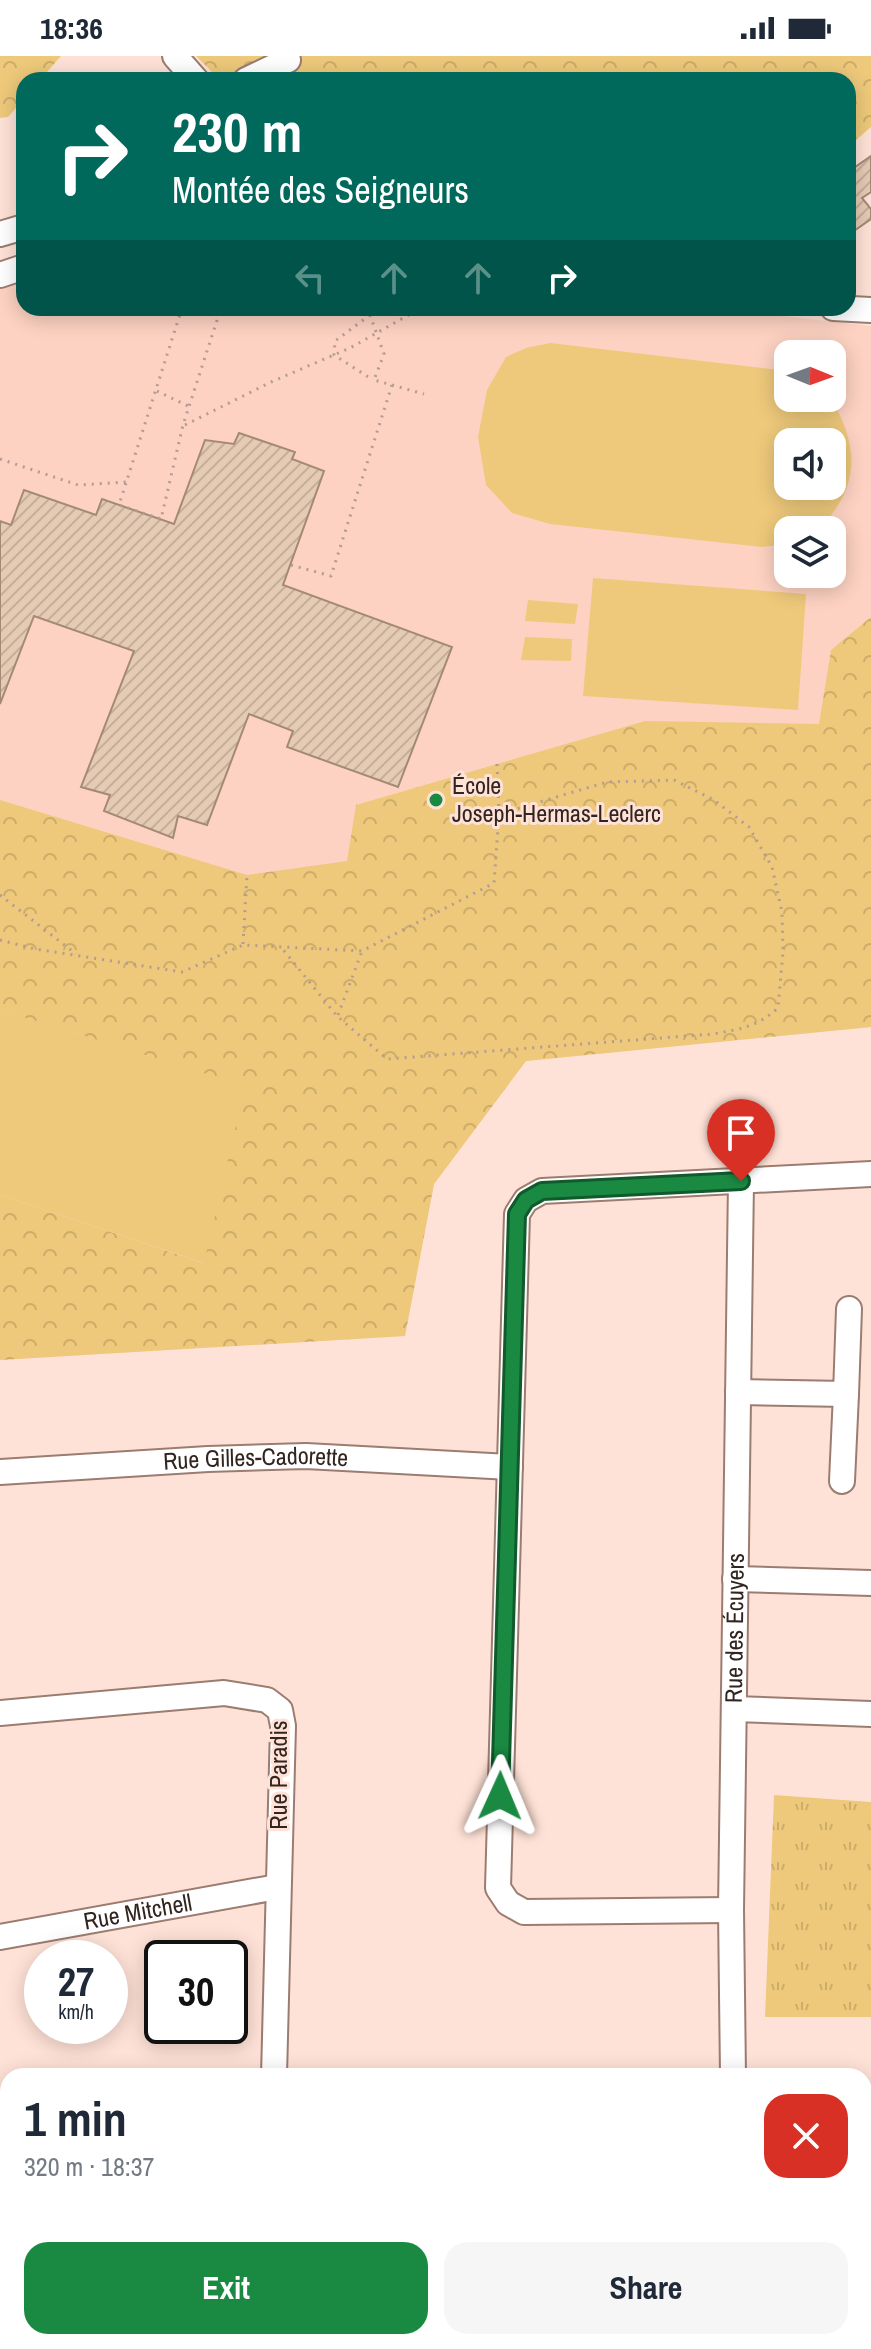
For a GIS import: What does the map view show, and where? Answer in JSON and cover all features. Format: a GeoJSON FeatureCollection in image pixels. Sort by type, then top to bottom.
{"type":"FeatureCollection","features":[{"type":"Feature","properties":{"kind":"street"},"geometry":{"type":"LineString","coordinates":[[175,56],[189,72]]}},
{"type":"Feature","properties":{"kind":"street"},"geometry":{"type":"LineString","coordinates":[[262,72],[290,58]]}},
{"type":"Feature","properties":{"kind":"street"},"geometry":{"type":"LineString","coordinates":[[731,1910],[524,1912],[508,1903],[498,1888],[517,1214],[526,1200],[542,1191],[871,1174]]}},
{"type":"Feature","properties":{"kind":"street","name":"Rue des Écuyers"},"geometry":{"type":"LineString","coordinates":[[733,2068],[731,1910],[741,1181]]}},
{"type":"Feature","properties":{"kind":"street"},"geometry":{"type":"LineString","coordinates":[[842,1481],[849,1309]]}},
{"type":"Feature","properties":{"kind":"street"},"geometry":{"type":"LineString","coordinates":[[738,1392],[846,1394]]}},
{"type":"Feature","properties":{"kind":"street","name":"Rue Gilles-Cadorette"},"geometry":{"type":"LineString","coordinates":[[0,1472],[306,1456],[510,1467]]}},
{"type":"Feature","properties":{"kind":"street"},"geometry":{"type":"LineString","coordinates":[[735,1579],[871,1583]]}},
{"type":"Feature","properties":{"kind":"street","name":"Rue Paradis"},"geometry":{"type":"LineString","coordinates":[[0,1713],[224,1693],[267,1700],[280,1710],[283,1726],[274,2068]]}},
{"type":"Feature","properties":{"kind":"street"},"geometry":{"type":"LineString","coordinates":[[734,1709],[871,1714]]}},
{"type":"Feature","properties":{"kind":"street","name":"Rue Mitchell"},"geometry":{"type":"LineString","coordinates":[[0,1937],[277,1887]]}},
{"type":"Feature","properties":{"kind":"path"},"geometry":{"type":"LineString","coordinates":[[179,316],[119,505],[161,519],[183,425],[218,316]]}},
{"type":"Feature","properties":{"kind":"path"},"geometry":{"type":"LineString","coordinates":[[334,355],[335,341],[369,316]]}},
{"type":"Feature","properties":{"kind":"path"},"geometry":{"type":"LineString","coordinates":[[370,316],[384,354],[374,380]]}},
{"type":"Feature","properties":{"kind":"path"},"geometry":{"type":"LineString","coordinates":[[183,425],[334,355],[406,316]]}},
{"type":"Feature","properties":{"kind":"path"},"geometry":{"type":"LineString","coordinates":[[334,355],[374,380],[424,394]]}},
{"type":"Feature","properties":{"kind":"path"},"geometry":{"type":"LineString","coordinates":[[291,565],[331,576],[392,385]]}},
{"type":"Feature","properties":{"kind":"path"},"geometry":{"type":"LineString","coordinates":[[155,390],[190,407]]}},
{"type":"Feature","properties":{"kind":"path"},"geometry":{"type":"LineString","coordinates":[[0,459],[78,485],[126,482]]}},
{"type":"Feature","properties":{"kind":"path"},"geometry":{"type":"LineString","coordinates":[[0,940],[182,972],[243,945],[362,951],[494,883],[499,814],[497,764]]}},
{"type":"Feature","properties":{"kind":"path"},"geometry":{"type":"LineString","coordinates":[[281,947],[337,1016],[387,1059],[713,1034],[763,1022],[778,1008],[783,952],[782,912],[772,867],[749,827],[714,800],[674,780],[607,782],[499,814]]}},
{"type":"Feature","properties":{"kind":"path"},"geometry":{"type":"LineString","coordinates":[[243,945],[247,875]]}},
{"type":"Feature","properties":{"kind":"path"},"geometry":{"type":"LineString","coordinates":[[0,895],[78,956]]}},
{"type":"Feature","properties":{"kind":"path"},"geometry":{"type":"LineString","coordinates":[[337,1016],[362,951]]}},
{"type":"Feature","properties":{"kind":"shaded area","name":"École Joseph-Hermas-Leclerc"},"geometry":{"type":"Polygon","coordinates":[[[16,283],[16,316],[783,316],[871,326],[871,1027],[526,1061],[434,1184],[405,1336],[0,1360],[0,288],[16,283]]]}},
{"type":"Feature","properties":{"kind":"green space"},"geometry":{"type":"Polygon","coordinates":[[[0,56],[61,56],[47,72],[16,72],[16,108],[8,117],[0,118],[0,56]]]}},
{"type":"Feature","properties":{"kind":"green space"},"geometry":{"type":"Polygon","coordinates":[[[196,56],[871,56],[871,127],[856,140],[856,72],[212,72],[196,56]]]}},
{"type":"Feature","properties":{"kind":"green space"},"geometry":{"type":"Polygon","coordinates":[[[550,343],[774,369],[774,412],[838,412],[845,428],[774,428],[774,500],[841,500],[830,516],[774,516],[774,546],[762,547],[550,524],[512,513],[486,485],[478,437],[487,390],[506,357],[526,348],[550,343]]]}},
{"type":"Feature","properties":{"kind":"green space"},"geometry":{"type":"Polygon","coordinates":[[[846,431],[851,451],[846,488],[846,431]]]}},
{"type":"Feature","properties":{"kind":"green space"},"geometry":{"type":"Polygon","coordinates":[[[593,578],[806,594],[798,710],[583,696],[593,578]]]}},
{"type":"Feature","properties":{"kind":"green space"},"geometry":{"type":"Polygon","coordinates":[[[528,600],[578,604],[575,624],[525,621],[528,600]]]}},
{"type":"Feature","properties":{"kind":"green space"},"geometry":{"type":"Polygon","coordinates":[[[871,617],[871,1027],[526,1061],[434,1184],[405,1336],[0,1360],[0,1195],[203,1263],[244,1086],[0,1010],[0,800],[247,875],[347,861],[356,805],[645,721],[819,724],[831,650],[871,617]]]}},
{"type":"Feature","properties":{"kind":"green space"},"geometry":{"type":"Polygon","coordinates":[[[525,637],[572,639],[571,661],[521,660],[525,637]]]}},
{"type":"Feature","properties":{"kind":"green space"},"geometry":{"type":"Polygon","coordinates":[[[0,1010],[245,1086],[204,1263],[0,1195],[0,1010]]]}},
{"type":"Feature","properties":{"kind":"green space"},"geometry":{"type":"Polygon","coordinates":[[[774,1795],[871,1802],[871,2017],[765,2017],[774,1795]]]}},
{"type":"Feature","properties":{"kind":"building"},"geometry":{"type":"Polygon","coordinates":[[[871,156],[871,192],[862,198],[871,209],[871,219],[856,229],[856,166],[871,156]]]}},
{"type":"Feature","properties":{"kind":"building","name":"École Joseph-Hermas-Leclerc"},"geometry":{"type":"Polygon","coordinates":[[[239,433],[295,452],[292,459],[324,471],[283,585],[452,647],[398,787],[287,747],[293,731],[249,714],[207,825],[178,816],[173,838],[104,811],[110,795],[81,787],[134,651],[34,616],[0,704],[0,521],[11,525],[24,490],[96,515],[102,499],[174,524],[205,440],[234,444],[239,433]]]}},
{"type":"Feature","properties":{"kind":"place","name":"École Joseph-Hermas-Leclerc"},"geometry":{"type":"Point","coordinates":[436,800]}},
{"type":"Feature","properties":{"kind":"route"},"geometry":{"type":"LineString","coordinates":[[500,1796],[517,1214],[526,1200],[542,1191],[741,1181]]}}]}
